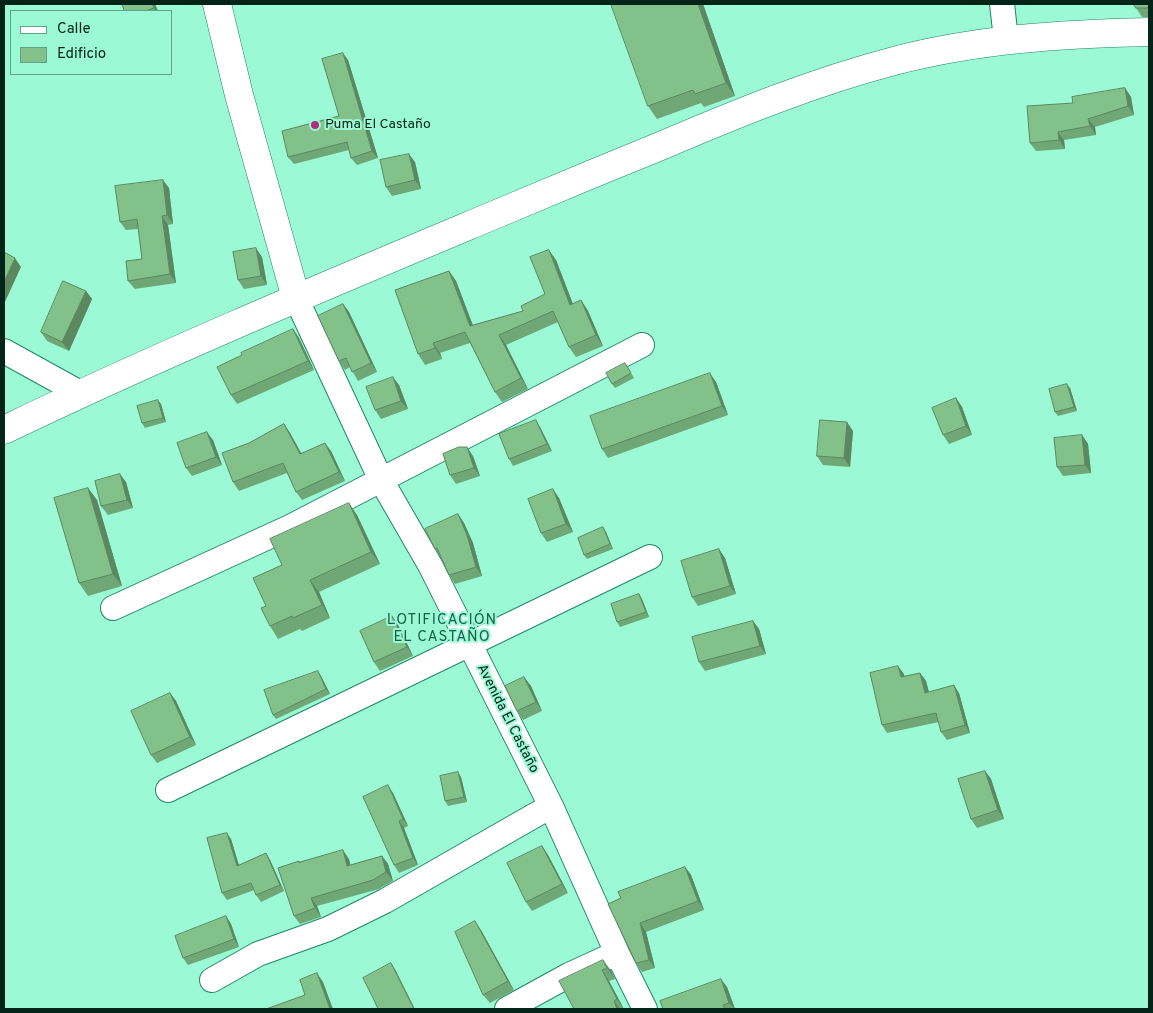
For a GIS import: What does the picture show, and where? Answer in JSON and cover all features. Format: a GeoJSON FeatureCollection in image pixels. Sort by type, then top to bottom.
{"type":"FeatureCollection","features":[{"type":"Feature","properties":{"kind":"street"},"geometry":{"type":"LineString","coordinates":[[217,4],[239,95],[296,298]]}},
{"type":"Feature","properties":{"kind":"street"},"geometry":{"type":"LineString","coordinates":[[1002,4],[1006,39]]}},
{"type":"Feature","properties":{"kind":"street"},"geometry":{"type":"LineString","coordinates":[[4,430],[296,298],[753,108],[826,81],[896,60],[1006,39],[1149,32]]}},
{"type":"Feature","properties":{"kind":"street","name":"Avenida El Castaño"},"geometry":{"type":"LineString","coordinates":[[296,298],[381,480],[430,565],[551,806],[617,953],[645,1009]]}},
{"type":"Feature","properties":{"kind":"street"},"geometry":{"type":"LineString","coordinates":[[113,608],[290,528],[642,345]]}},
{"type":"Feature","properties":{"kind":"street"},"geometry":{"type":"LineString","coordinates":[[4,351],[80,394]]}},
{"type":"Feature","properties":{"kind":"street"},"geometry":{"type":"LineString","coordinates":[[168,790],[650,557]]}},
{"type":"Feature","properties":{"kind":"street"},"geometry":{"type":"LineString","coordinates":[[212,980],[258,954],[328,929],[385,901],[551,806]]}},
{"type":"Feature","properties":{"kind":"street"},"geometry":{"type":"LineString","coordinates":[[507,1009],[569,975],[617,953]]}},
{"type":"Feature","properties":{"kind":"building"},"geometry":{"type":"Polygon","coordinates":[[[122,4],[152,4],[154,8],[148,10],[125,10],[122,4]]]}},
{"type":"Feature","properties":{"kind":"building"},"geometry":{"type":"Polygon","coordinates":[[[611,4],[698,4],[726,83],[695,94],[693,90],[648,106],[611,4]]]}},
{"type":"Feature","properties":{"kind":"building"},"geometry":{"type":"Polygon","coordinates":[[[1134,4],[1149,4],[1149,7],[1136,8],[1134,4]]]}},
{"type":"Feature","properties":{"kind":"building"},"geometry":{"type":"Polygon","coordinates":[[[343,53],[372,151],[351,158],[347,142],[288,157],[282,131],[339,116],[322,59],[343,53]]]}},
{"type":"Feature","properties":{"kind":"building"},"geometry":{"type":"Polygon","coordinates":[[[1125,88],[1128,106],[1088,119],[1090,126],[1058,132],[1059,140],[1030,143],[1027,106],[1073,103],[1072,97],[1125,88]]]}},
{"type":"Feature","properties":{"kind":"building"},"geometry":{"type":"Polygon","coordinates":[[[409,154],[415,180],[386,187],[380,160],[409,154]]]}},
{"type":"Feature","properties":{"kind":"building"},"geometry":{"type":"Polygon","coordinates":[[[163,180],[167,215],[162,216],[170,274],[128,281],[126,261],[142,259],[137,219],[120,222],[115,186],[163,180]]]}},
{"type":"Feature","properties":{"kind":"building"},"geometry":{"type":"Polygon","coordinates":[[[256,248],[261,276],[238,280],[233,252],[256,248]]]}},
{"type":"Feature","properties":{"kind":"building"},"geometry":{"type":"Polygon","coordinates":[[[549,250],[570,305],[581,300],[596,335],[569,347],[553,311],[499,335],[521,378],[495,392],[465,332],[433,343],[435,348],[418,354],[395,290],[449,271],[470,326],[523,311],[521,306],[545,294],[530,257],[549,250]]]}},
{"type":"Feature","properties":{"kind":"building"},"geometry":{"type":"Polygon","coordinates":[[[4,252],[15,258],[4,282],[4,252]]]}},
{"type":"Feature","properties":{"kind":"building"},"geometry":{"type":"Polygon","coordinates":[[[63,281],[86,291],[62,342],[41,332],[63,281]]]}},
{"type":"Feature","properties":{"kind":"building"},"geometry":{"type":"Polygon","coordinates":[[[343,304],[371,363],[352,372],[346,358],[339,361],[318,316],[343,304]]]}},
{"type":"Feature","properties":{"kind":"building"},"geometry":{"type":"Polygon","coordinates":[[[293,329],[308,361],[231,395],[217,367],[242,355],[241,353],[293,329]]]}},
{"type":"Feature","properties":{"kind":"building"},"geometry":{"type":"Polygon","coordinates":[[[625,363],[631,373],[612,384],[606,373],[625,363]]]}},
{"type":"Feature","properties":{"kind":"building"},"geometry":{"type":"Polygon","coordinates":[[[710,373],[722,406],[602,449],[590,416],[710,373]]]}},
{"type":"Feature","properties":{"kind":"building"},"geometry":{"type":"Polygon","coordinates":[[[393,377],[401,401],[375,410],[366,387],[393,377]]]}},
{"type":"Feature","properties":{"kind":"building"},"geometry":{"type":"Polygon","coordinates":[[[1067,384],[1074,407],[1055,412],[1049,389],[1067,384]]]}},
{"type":"Feature","properties":{"kind":"building"},"geometry":{"type":"Polygon","coordinates":[[[956,398],[966,426],[943,435],[932,408],[956,398]]]}},
{"type":"Feature","properties":{"kind":"building"},"geometry":{"type":"Polygon","coordinates":[[[158,400],[163,418],[142,423],[137,406],[158,400]]]}},
{"type":"Feature","properties":{"kind":"building"},"geometry":{"type":"Polygon","coordinates":[[[536,420],[547,444],[509,459],[499,434],[536,420]]]}},
{"type":"Feature","properties":{"kind":"building"},"geometry":{"type":"Polygon","coordinates":[[[820,420],[847,422],[844,458],[817,456],[820,420]]]}},
{"type":"Feature","properties":{"kind":"building"},"geometry":{"type":"Polygon","coordinates":[[[284,424],[300,454],[325,443],[339,472],[296,492],[283,463],[233,482],[222,453],[249,443],[284,424]]]}},
{"type":"Feature","properties":{"kind":"building"},"geometry":{"type":"Polygon","coordinates":[[[207,432],[216,457],[186,468],[177,443],[207,432]]]}},
{"type":"Feature","properties":{"kind":"building"},"geometry":{"type":"Polygon","coordinates":[[[1082,435],[1085,465],[1057,467],[1054,438],[1082,435]]]}},
{"type":"Feature","properties":{"kind":"building"},"geometry":{"type":"Polygon","coordinates":[[[459,447],[467,447],[474,468],[450,475],[443,454],[459,447]]]}},
{"type":"Feature","properties":{"kind":"building"},"geometry":{"type":"Polygon","coordinates":[[[120,474],[127,500],[101,506],[95,481],[120,474]]]}},
{"type":"Feature","properties":{"kind":"building"},"geometry":{"type":"Polygon","coordinates":[[[88,488],[113,574],[79,583],[54,498],[88,488]]]}},
{"type":"Feature","properties":{"kind":"building"},"geometry":{"type":"Polygon","coordinates":[[[553,489],[566,524],[541,533],[528,499],[553,489]]]}},
{"type":"Feature","properties":{"kind":"building"},"geometry":{"type":"Polygon","coordinates":[[[349,503],[371,552],[310,580],[322,605],[270,626],[261,608],[266,606],[253,578],[282,565],[270,539],[349,503]]]}},
{"type":"Feature","properties":{"kind":"building"},"geometry":{"type":"Polygon","coordinates":[[[458,514],[467,535],[476,567],[449,575],[437,548],[435,549],[425,529],[458,514]]]}},
{"type":"Feature","properties":{"kind":"building"},"geometry":{"type":"Polygon","coordinates":[[[603,527],[610,544],[584,555],[578,538],[603,527]]]}},
{"type":"Feature","properties":{"kind":"building"},"geometry":{"type":"Polygon","coordinates":[[[719,549],[730,586],[692,597],[681,561],[719,549]]]}},
{"type":"Feature","properties":{"kind":"building"},"geometry":{"type":"Polygon","coordinates":[[[639,594],[646,612],[617,622],[611,604],[639,594]]]}},
{"type":"Feature","properties":{"kind":"building"},"geometry":{"type":"Polygon","coordinates":[[[392,616],[407,647],[374,662],[360,631],[392,616]]]}},
{"type":"Feature","properties":{"kind":"building"},"geometry":{"type":"Polygon","coordinates":[[[753,621],[760,646],[699,662],[692,637],[753,621]]]}},
{"type":"Feature","properties":{"kind":"building"},"geometry":{"type":"Polygon","coordinates":[[[898,666],[901,677],[920,673],[925,693],[954,685],[965,725],[941,732],[936,713],[882,725],[870,673],[898,666]]]}},
{"type":"Feature","properties":{"kind":"building"},"geometry":{"type":"Polygon","coordinates":[[[318,671],[326,689],[273,715],[264,690],[318,671]]]}},
{"type":"Feature","properties":{"kind":"building"},"geometry":{"type":"Polygon","coordinates":[[[524,677],[536,702],[517,711],[505,686],[524,677]]]}},
{"type":"Feature","properties":{"kind":"building"},"geometry":{"type":"Polygon","coordinates":[[[170,693],[190,737],[151,755],[131,711],[170,693]]]}},
{"type":"Feature","properties":{"kind":"building"},"geometry":{"type":"Polygon","coordinates":[[[985,771],[998,810],[971,819],[958,779],[985,771]]]}},
{"type":"Feature","properties":{"kind":"building"},"geometry":{"type":"Polygon","coordinates":[[[458,772],[464,797],[445,801],[440,776],[458,772]]]}},
{"type":"Feature","properties":{"kind":"building"},"geometry":{"type":"Polygon","coordinates":[[[388,785],[403,819],[399,821],[413,858],[394,865],[363,797],[388,785]]]}},
{"type":"Feature","properties":{"kind":"building"},"geometry":{"type":"Polygon","coordinates":[[[227,833],[237,866],[266,853],[280,885],[256,895],[251,883],[222,893],[207,838],[227,833]]]}},
{"type":"Feature","properties":{"kind":"building"},"geometry":{"type":"Polygon","coordinates":[[[542,846],[562,884],[526,902],[507,863],[542,846]]]}},
{"type":"Feature","properties":{"kind":"building"},"geometry":{"type":"Polygon","coordinates":[[[343,850],[347,866],[382,856],[386,872],[373,880],[311,898],[315,908],[294,916],[278,868],[343,850]]]}},
{"type":"Feature","properties":{"kind":"building"},"geometry":{"type":"Polygon","coordinates":[[[685,867],[698,901],[640,923],[649,960],[636,963],[608,904],[621,898],[618,892],[685,867]]]}},
{"type":"Feature","properties":{"kind":"building"},"geometry":{"type":"Polygon","coordinates":[[[226,916],[234,939],[183,958],[175,936],[226,916]]]}},
{"type":"Feature","properties":{"kind":"building"},"geometry":{"type":"Polygon","coordinates":[[[475,921],[508,981],[483,995],[455,932],[475,921]]]}},
{"type":"Feature","properties":{"kind":"building"},"geometry":{"type":"Polygon","coordinates":[[[603,960],[607,968],[602,970],[617,999],[614,1001],[617,1009],[574,1009],[559,981],[603,960]]]}},
{"type":"Feature","properties":{"kind":"building"},"geometry":{"type":"Polygon","coordinates":[[[391,963],[414,1009],[378,1009],[363,978],[391,963]]]}},
{"type":"Feature","properties":{"kind":"building"},"geometry":{"type":"Polygon","coordinates":[[[317,973],[330,1009],[266,1009],[305,995],[300,980],[317,973]]]}},
{"type":"Feature","properties":{"kind":"building"},"geometry":{"type":"Polygon","coordinates":[[[721,979],[729,1003],[723,1005],[725,1009],[663,1009],[660,1001],[721,979]]]}},
{"type":"Feature","properties":{"kind":"place","name":"Puma El Castaño"},"geometry":{"type":"Point","coordinates":[315,125]}},
{"type":"Feature","properties":{"kind":"district","name":"LOTIFICACIÓN EL CASTAÑO"},"geometry":{"type":"Point","coordinates":[442,630]}}]}
